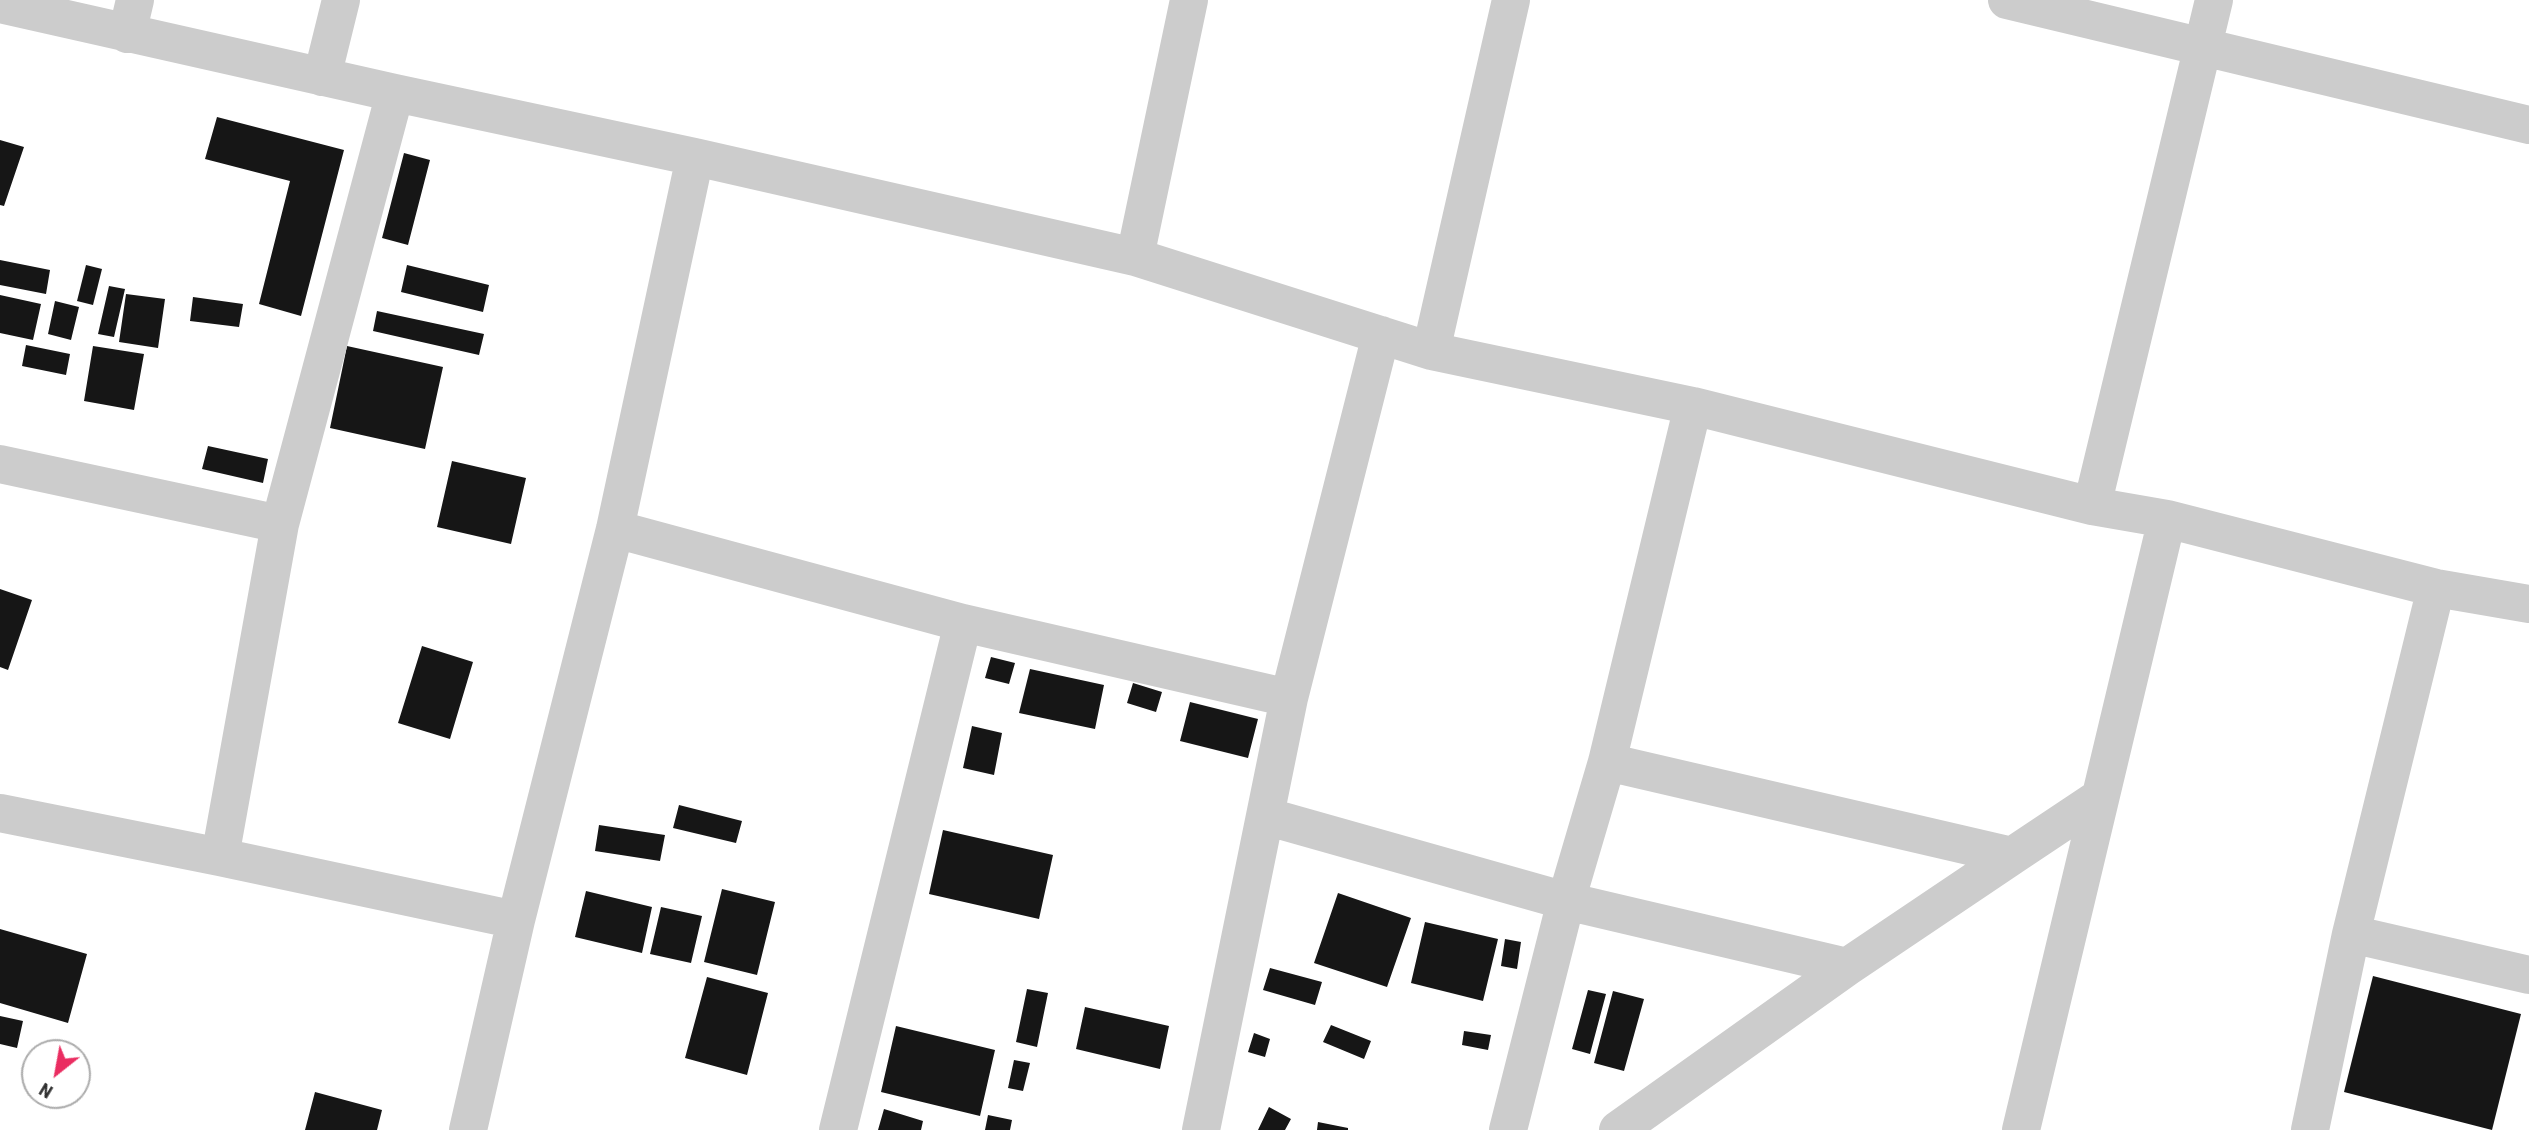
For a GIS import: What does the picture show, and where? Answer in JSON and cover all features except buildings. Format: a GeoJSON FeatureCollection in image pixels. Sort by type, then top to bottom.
{"type":"FeatureCollection","features":[{"type":"Feature","properties":{"kind":"street"},"geometry":{"type":"LineString","coordinates":[[322,77],[341,0]]}},
{"type":"Feature","properties":{"kind":"street"},"geometry":{"type":"LineString","coordinates":[[1135,257],[1189,0]]}},
{"type":"Feature","properties":{"kind":"street"},"geometry":{"type":"LineString","coordinates":[[1431,351],[1511,0]]}},
{"type":"Feature","properties":{"kind":"street"},"geometry":{"type":"LineString","coordinates":[[2007,0],[2529,125]]}},
{"type":"Feature","properties":{"kind":"street"},"geometry":{"type":"LineString","coordinates":[[2092,506],[2214,0]]}},
{"type":"Feature","properties":{"kind":"street"},"geometry":{"type":"LineString","coordinates":[[0,4],[131,17],[322,77],[695,157],[1135,257],[1431,351],[1693,406],[2092,506],[2167,519],[2435,588],[2529,604]]}},
{"type":"Feature","properties":{"kind":"street"},"geometry":{"type":"LineString","coordinates":[[220,857],[280,524],[395,93]]}},
{"type":"Feature","properties":{"kind":"street"},"geometry":{"type":"LineString","coordinates":[[468,1130],[516,920],[615,529],[695,157]]}},
{"type":"Feature","properties":{"kind":"street"},"geometry":{"type":"LineString","coordinates":[[1201,1130],[1289,698],[1381,335]]}},
{"type":"Feature","properties":{"kind":"street"},"geometry":{"type":"LineString","coordinates":[[1507,1130],[1566,901],[1607,762],[1693,406]]}},
{"type":"Feature","properties":{"kind":"street"},"geometry":{"type":"LineString","coordinates":[[0,464],[280,524]]}},
{"type":"Feature","properties":{"kind":"street"},"geometry":{"type":"LineString","coordinates":[[2021,1130],[2167,519]]}},
{"type":"Feature","properties":{"kind":"street"},"geometry":{"type":"LineString","coordinates":[[615,529],[963,623],[1289,698]]}},
{"type":"Feature","properties":{"kind":"street"},"geometry":{"type":"LineString","coordinates":[[2310,1130],[2351,934],[2435,588]]}},
{"type":"Feature","properties":{"kind":"street"},"geometry":{"type":"LineString","coordinates":[[838,1130],[963,623]]}},
{"type":"Feature","properties":{"kind":"street"},"geometry":{"type":"LineString","coordinates":[[1607,762],[2012,856]]}},
{"type":"Feature","properties":{"kind":"street"},"geometry":{"type":"LineString","coordinates":[[1618,1130],[1847,967],[2099,798]]}},
{"type":"Feature","properties":{"kind":"street"},"geometry":{"type":"LineString","coordinates":[[0,813],[516,920]]}},
{"type":"Feature","properties":{"kind":"street"},"geometry":{"type":"LineString","coordinates":[[1265,816],[1566,901],[1847,967]]}},
{"type":"Feature","properties":{"kind":"street"},"geometry":{"type":"LineString","coordinates":[[2351,934],[2529,975]]}}]}
